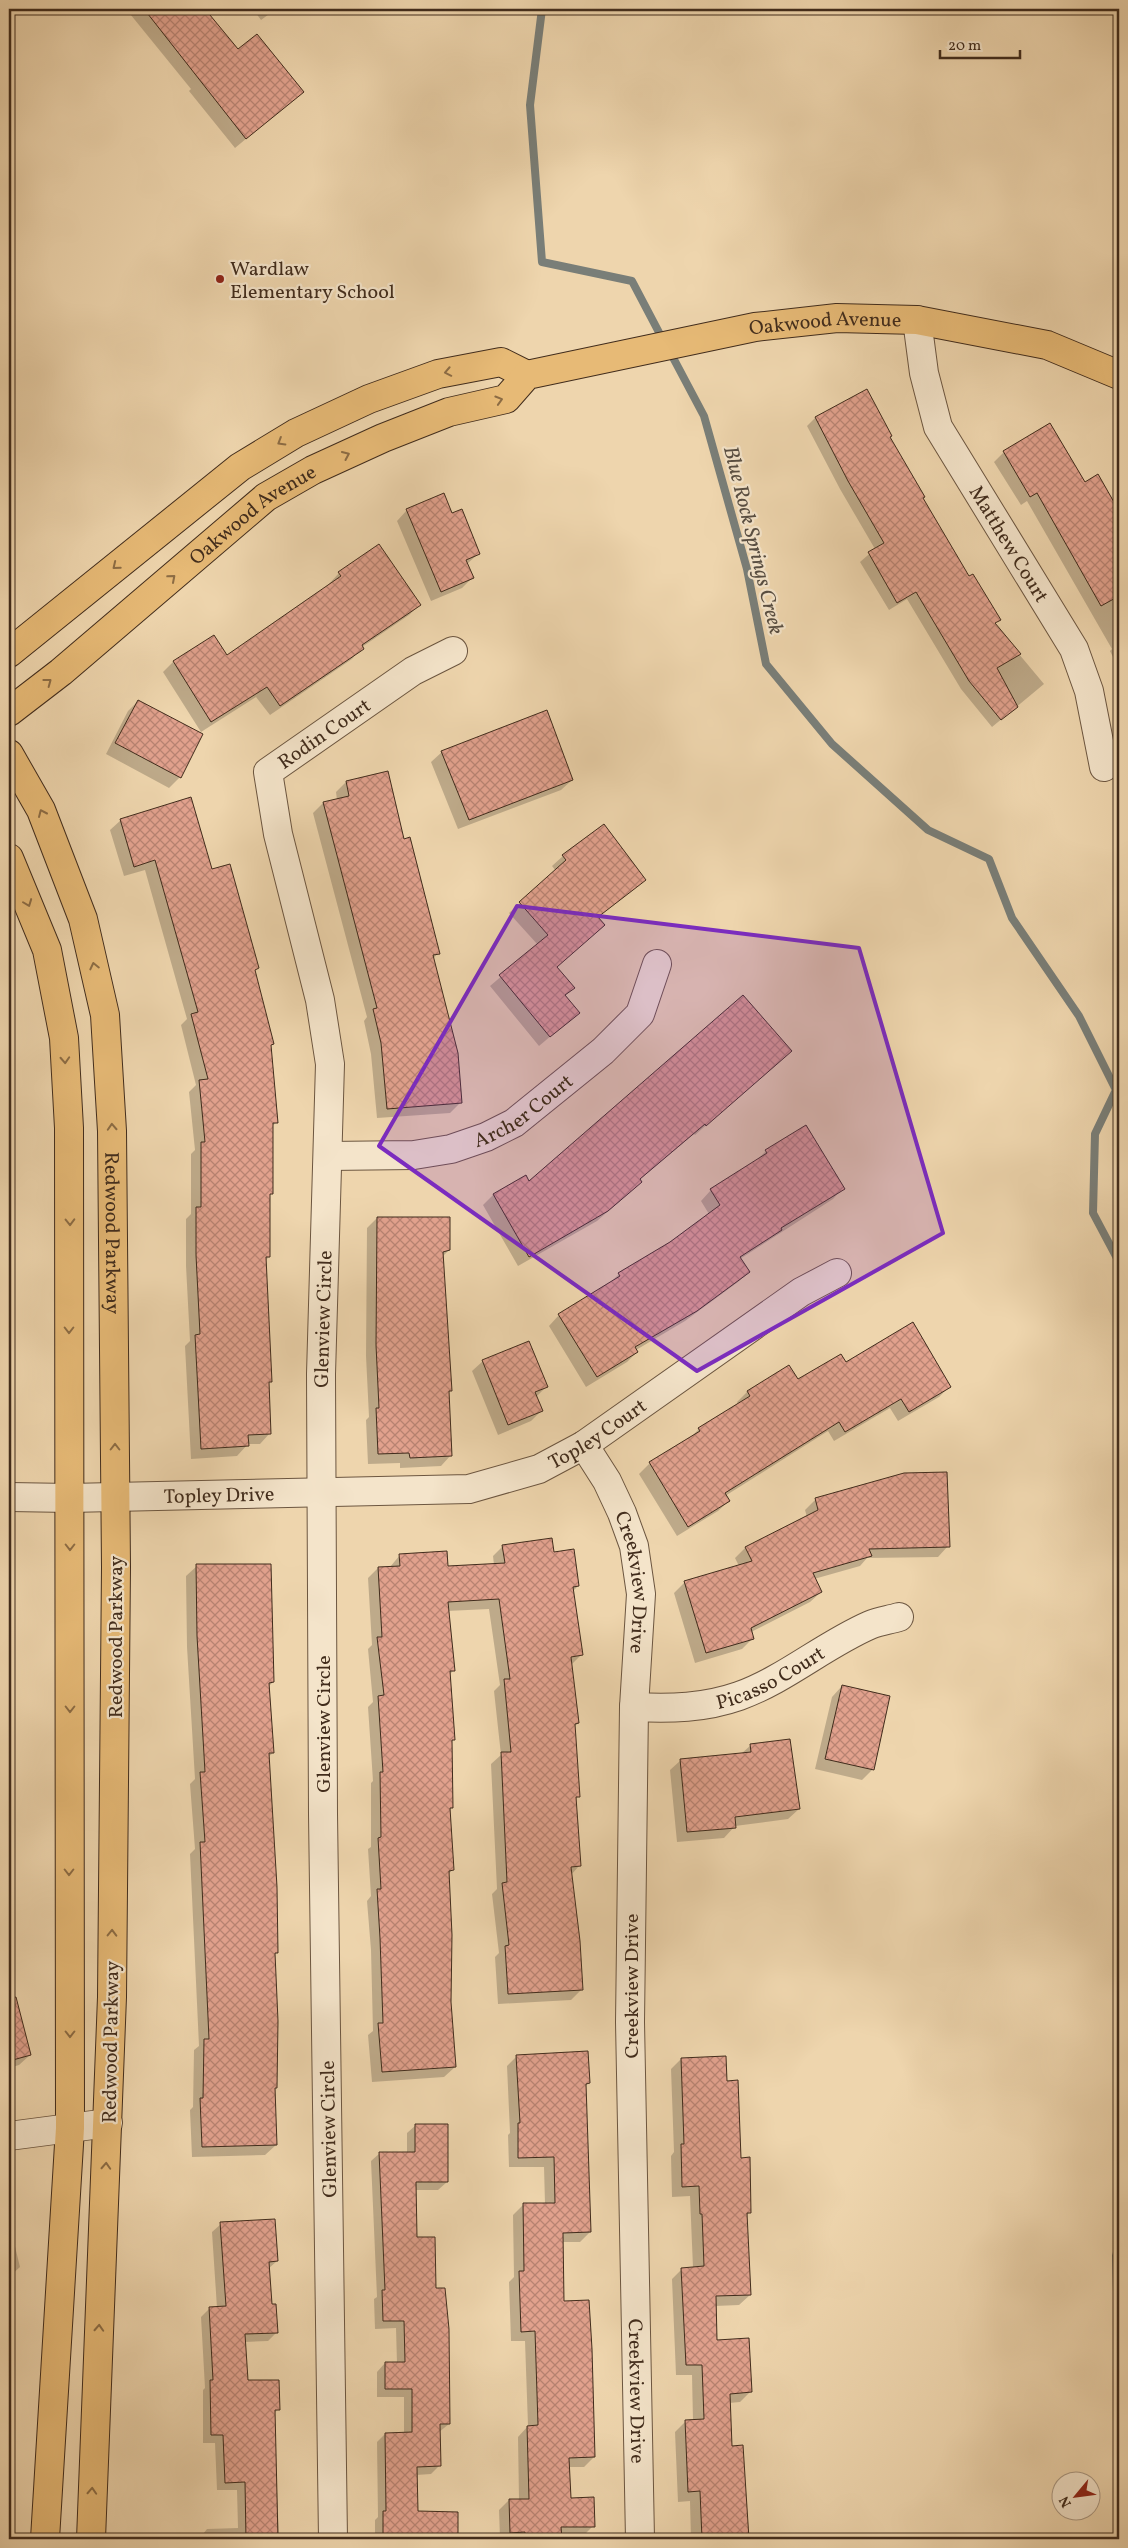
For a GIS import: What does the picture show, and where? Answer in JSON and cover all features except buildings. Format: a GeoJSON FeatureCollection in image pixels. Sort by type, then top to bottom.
{"type":"FeatureCollection","features":[{"type":"Feature","properties":{"kind":"main road","name":"Oakwood Avenue"},"geometry":{"type":"LineString","coordinates":[[9,712],[61,672],[266,497],[313,470],[383,438],[449,412],[506,398],[527,375],[755,327],[837,318],[918,320],[1047,345],[1119,375]]}},
{"type":"Feature","properties":{"kind":"main road"},"geometry":{"type":"LineString","coordinates":[[9,653],[240,467],[296,433],[369,399],[438,374],[501,362],[527,375]]}},
{"type":"Feature","properties":{"kind":"main road","name":"Redwood Parkway"},"geometry":{"type":"LineString","coordinates":[[9,754],[41,810],[83,919],[105,1015],[113,1169],[116,1312],[116,1607],[108,2123],[91,2539]]}},
{"type":"Feature","properties":{"kind":"main road","name":"Redwood Parkway"},"geometry":{"type":"LineString","coordinates":[[9,858],[47,950],[64,1038],[69,1128],[70,2128],[45,2539]]}},
{"type":"Feature","properties":{"kind":"street","name":"Matthew Court"},"geometry":{"type":"LineString","coordinates":[[918,320],[924,373],[938,427],[1074,649],[1089,691],[1104,767]]}},
{"type":"Feature","properties":{"kind":"street","name":"Rodin Court"},"geometry":{"type":"LineString","coordinates":[[299,913],[278,834],[268,772],[412,671],[453,651]]}},
{"type":"Feature","properties":{"kind":"street","name":"Glenview Circle"},"geometry":{"type":"LineString","coordinates":[[299,913],[320,1000],[330,1064],[321,1374],[323,1814],[333,2539]]}},
{"type":"Feature","properties":{"kind":"street","name":"Archer Court"},"geometry":{"type":"LineString","coordinates":[[328,1156],[414,1155],[451,1149],[486,1137],[514,1123],[604,1051],[640,1014],[657,964]]}},
{"type":"Feature","properties":{"kind":"street","name":"Topley Court"},"geometry":{"type":"LineString","coordinates":[[323,1493],[469,1489],[539,1469],[584,1445],[801,1292],[837,1273]]}},
{"type":"Feature","properties":{"kind":"street","name":"Creekview Drive"},"geometry":{"type":"LineString","coordinates":[[584,1445],[607,1480],[634,1546],[641,1594],[634,1708],[630,2022],[640,2539]]}},
{"type":"Feature","properties":{"kind":"street","name":"Topley Drive"},"geometry":{"type":"LineString","coordinates":[[9,1497],[70,1498],[323,1493]]}},
{"type":"Feature","properties":{"kind":"street","name":"Picasso Court"},"geometry":{"type":"LineString","coordinates":[[634,1708],[667,1709],[704,1706],[739,1696],[767,1683],[871,1624],[899,1617]]}},
{"type":"Feature","properties":{"kind":"street"},"geometry":{"type":"LineString","coordinates":[[9,2136],[108,2123]]}},
{"type":"Feature","properties":{"kind":"highlighted area"},"geometry":{"type":"Polygon","coordinates":[[[517,906],[859,948],[943,1233],[697,1371],[379,1146],[517,906]]]}},
{"type":"Feature","properties":{"kind":"waterway","name":"Blue Rock Springs Creek"},"geometry":{"type":"LineString","coordinates":[[542,9],[530,105],[542,262],[632,281],[663,340]]}},
{"type":"Feature","properties":{"kind":"waterway","name":"Blue Rock Springs Creek"},"geometry":{"type":"LineString","coordinates":[[669,350],[704,416],[747,569],[766,664],[832,744],[928,830],[989,859],[1012,918],[1079,1016],[1116,1090],[1095,1134],[1093,1213],[1119,1262]]}},
{"type":"Feature","properties":{"kind":"waterway","name":"Blue Rock Springs Creek"},"geometry":{"type":"LineString","coordinates":[[1119,2246],[1116,2256],[1119,2361]]}},
{"type":"Feature","properties":{"kind":"place","name":"Wardlaw Elementary School"},"geometry":{"type":"Point","coordinates":[220,279]}}]}
